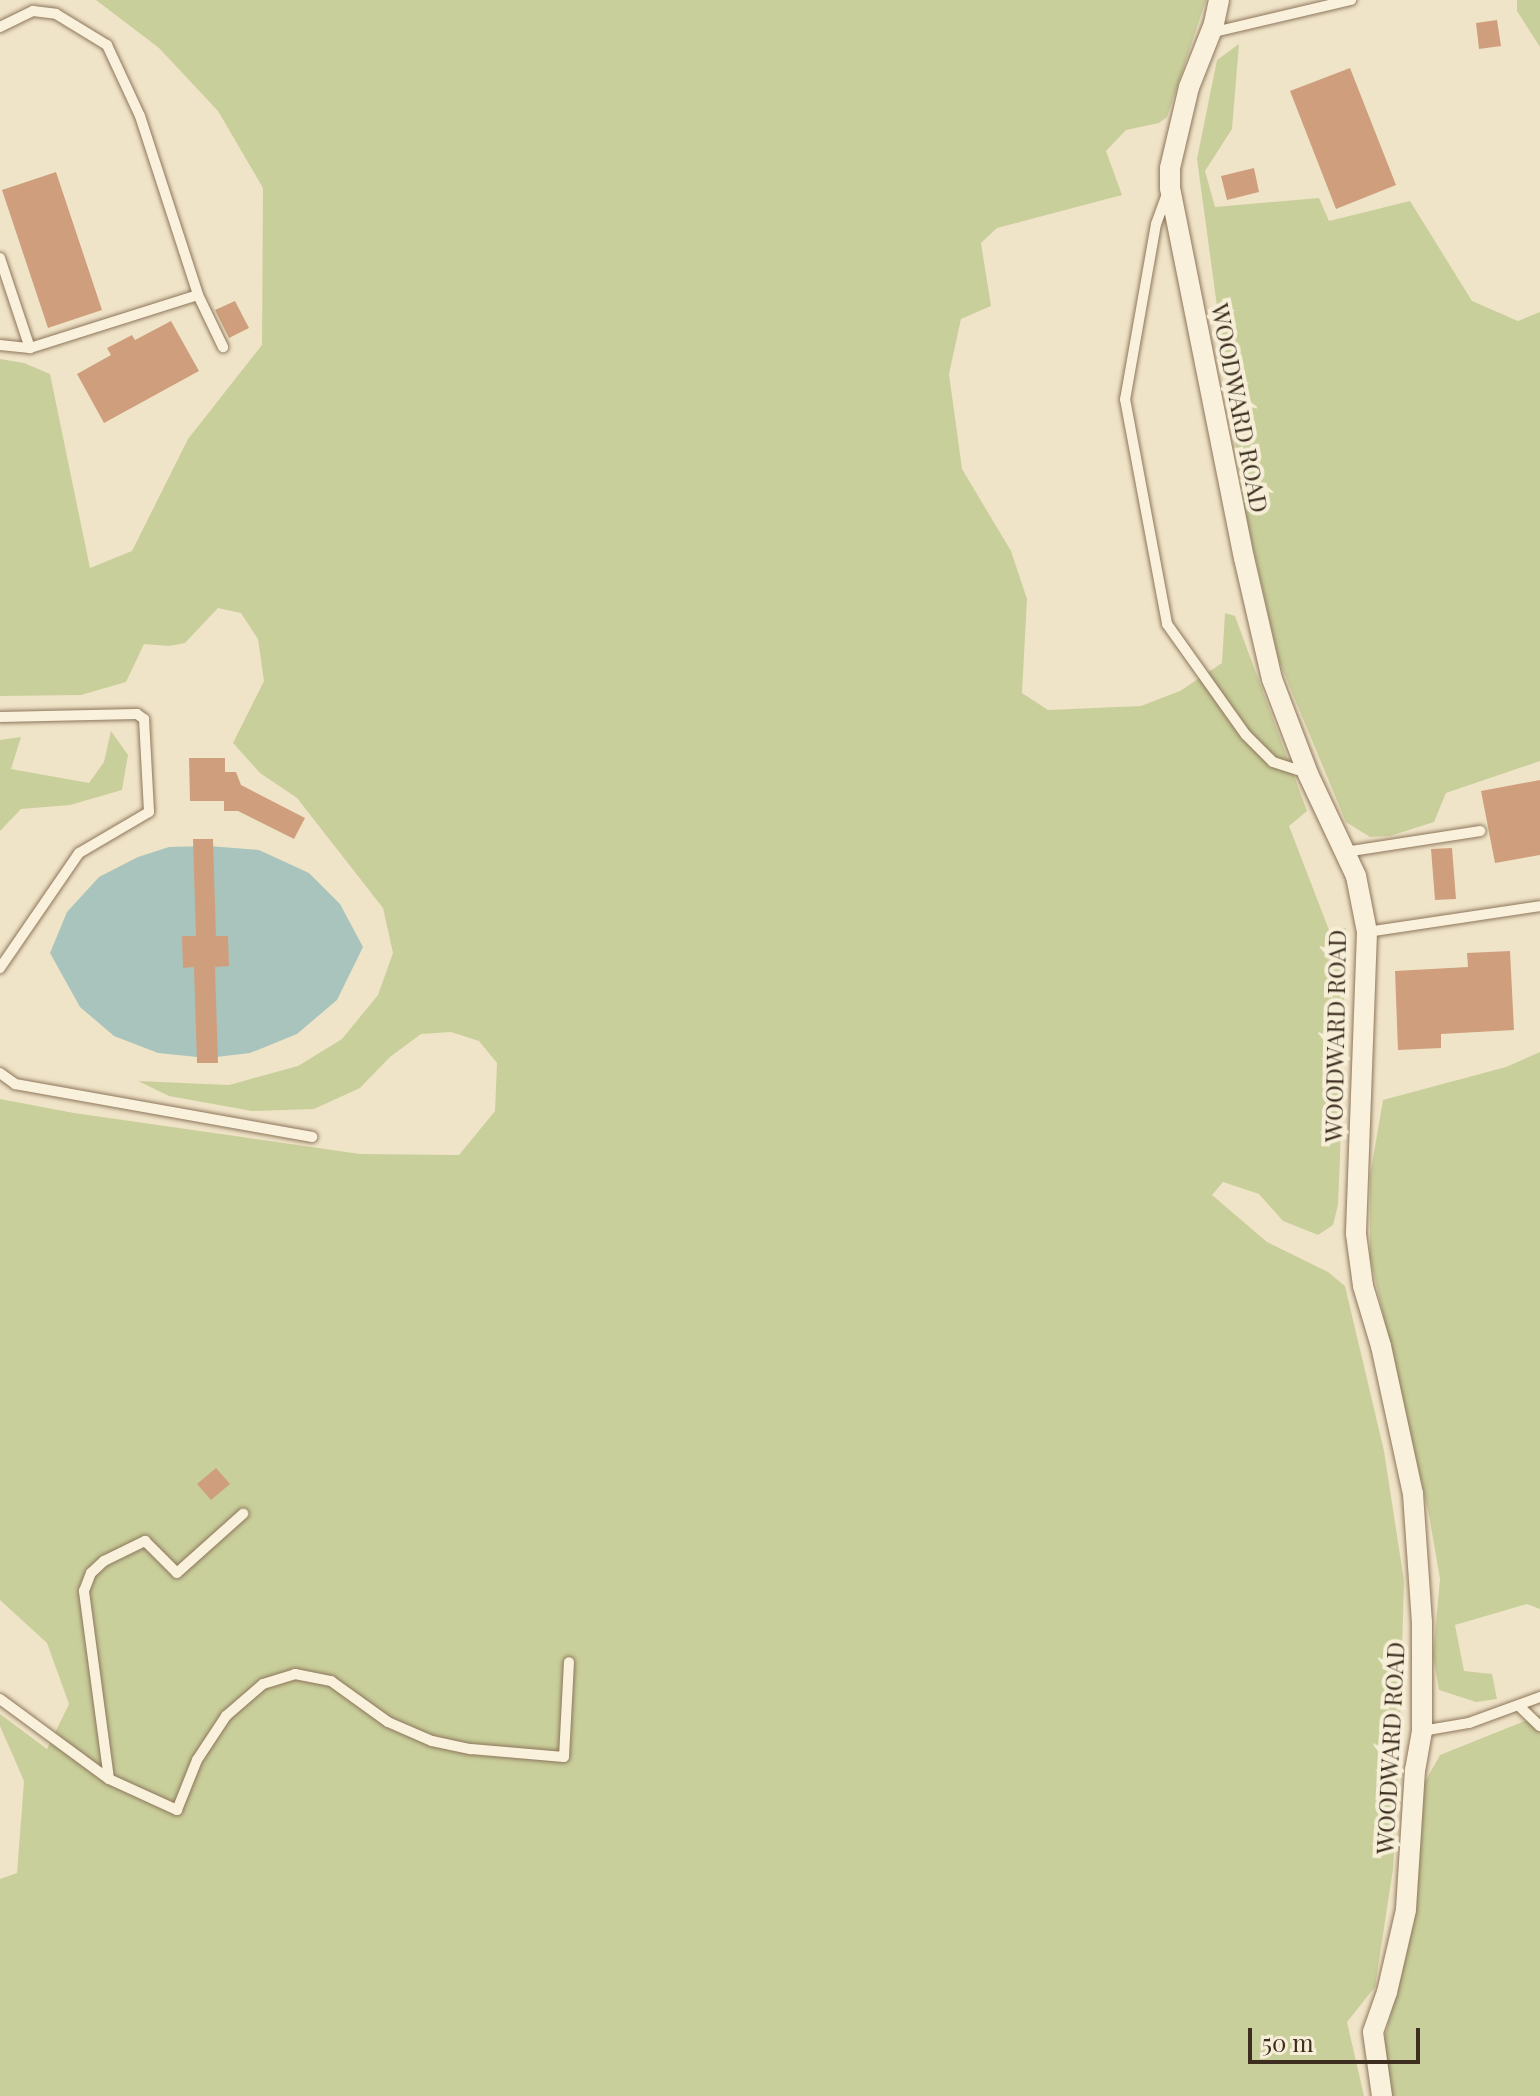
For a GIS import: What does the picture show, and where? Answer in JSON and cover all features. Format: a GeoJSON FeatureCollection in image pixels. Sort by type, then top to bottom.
{"type":"FeatureCollection","features":[{"type":"Feature","properties":{"kind":"street","name":"WOODWARD ROAD"},"geometry":{"type":"LineString","coordinates":[[1219,0],[1189,87],[1170,168],[1170,188],[1244,558],[1272,679],[1308,774],[1356,876],[1367,932],[1356,1234],[1363,1286],[1381,1346],[1413,1494],[1422,1623],[1422,1731],[1415,1770],[1406,1910],[1387,1992],[1373,2032],[1382,2096]]}},
{"type":"Feature","properties":{"kind":"lane"},"geometry":{"type":"LineString","coordinates":[[1210,33],[1351,0]]}},
{"type":"Feature","properties":{"kind":"lane"},"geometry":{"type":"LineString","coordinates":[[0,27],[33,11],[56,14],[107,45],[140,116],[198,295],[223,347]]}},
{"type":"Feature","properties":{"kind":"lane"},"geometry":{"type":"LineString","coordinates":[[1170,188],[1156,224],[1125,399],[1167,624],[1246,735],[1273,762],[1308,774]]}},
{"type":"Feature","properties":{"kind":"lane"},"geometry":{"type":"LineString","coordinates":[[0,258],[30,348]]}},
{"type":"Feature","properties":{"kind":"lane"},"geometry":{"type":"LineString","coordinates":[[0,345],[30,348],[198,295]]}},
{"type":"Feature","properties":{"kind":"lane"},"geometry":{"type":"LineString","coordinates":[[0,717],[137,714],[144,719],[149,812],[79,853],[0,968]]}},
{"type":"Feature","properties":{"kind":"lane"},"geometry":{"type":"LineString","coordinates":[[1345,852],[1480,831]]}},
{"type":"Feature","properties":{"kind":"lane"},"geometry":{"type":"LineString","coordinates":[[1367,932],[1540,906]]}},
{"type":"Feature","properties":{"kind":"lane"},"geometry":{"type":"LineString","coordinates":[[0,1073],[15,1084],[312,1137]]}},
{"type":"Feature","properties":{"kind":"lane"},"geometry":{"type":"LineString","coordinates":[[109,1779],[84,1591],[91,1573],[104,1561],[145,1541],[177,1573],[243,1514]]}},
{"type":"Feature","properties":{"kind":"lane"},"geometry":{"type":"LineString","coordinates":[[0,1699],[109,1779],[177,1810],[197,1760],[226,1716],[263,1684],[295,1674],[331,1681],[388,1722],[432,1741],[471,1749],[564,1757],[569,1662]]}},
{"type":"Feature","properties":{"kind":"lane"},"geometry":{"type":"LineString","coordinates":[[1422,1731],[1469,1723],[1540,1697]]}},
{"type":"Feature","properties":{"kind":"lane"},"geometry":{"type":"LineString","coordinates":[[1519,1706],[1540,1726]]}},
{"type":"Feature","properties":{"kind":"green space"},"geometry":{"type":"Polygon","coordinates":[[[96,0],[1206,0],[1167,117],[1159,123],[1126,130],[1106,151],[1122,195],[997,228],[981,243],[991,306],[961,319],[949,374],[962,469],[1011,551],[1027,599],[1022,693],[1048,710],[1141,706],[1180,691],[1222,663],[1225,613],[1235,616],[1307,811],[1289,826],[1329,930],[1346,928],[1338,1205],[1333,1225],[1318,1235],[1283,1221],[1259,1194],[1223,1182],[1212,1195],[1267,1242],[1328,1272],[1345,1286],[1384,1451],[1404,1581],[1399,1760],[1393,1869],[1375,1987],[1347,2022],[1364,2096],[0,2096],[0,1879],[17,1873],[24,1781],[0,1726],[0,1714],[47,1749],[69,1704],[47,1643],[0,1600],[0,1099],[74,1113],[360,1154],[459,1155],[495,1111],[497,1063],[479,1041],[451,1032],[421,1034],[390,1057],[360,1088],[314,1109],[252,1111],[169,1096],[138,1081],[229,1085],[298,1066],[342,1039],[378,995],[393,953],[383,908],[297,798],[260,773],[233,743],[264,681],[258,639],[241,613],[218,608],[185,643],[169,646],[144,644],[126,682],[81,695],[0,696],[0,359],[24,363],[50,374],[90,568],[132,551],[188,439],[262,345],[263,188],[218,111],[159,48],[96,0]]]}},
{"type":"Feature","properties":{"kind":"green space"},"geometry":{"type":"Polygon","coordinates":[[[1517,0],[1540,0],[1540,47],[1517,11],[1517,0]]]}},
{"type":"Feature","properties":{"kind":"green space"},"geometry":{"type":"Polygon","coordinates":[[[1239,44],[1232,129],[1205,171],[1215,207],[1319,198],[1329,221],[1410,201],[1472,301],[1518,321],[1540,312],[1540,761],[1446,793],[1434,822],[1390,836],[1370,837],[1346,822],[1279,661],[1245,513],[1197,159],[1217,60],[1239,44]]]}},
{"type":"Feature","properties":{"kind":"green space"},"geometry":{"type":"Polygon","coordinates":[[[111,731],[128,755],[122,790],[70,805],[21,809],[0,831],[0,740],[21,737],[11,769],[89,783],[104,762],[111,731]]]}},
{"type":"Feature","properties":{"kind":"green space"},"geometry":{"type":"Polygon","coordinates":[[[1540,1052],[1540,1609],[1527,1604],[1455,1625],[1464,1671],[1492,1674],[1497,1699],[1476,1702],[1439,1690],[1433,1656],[1440,1579],[1429,1515],[1370,1257],[1370,1176],[1383,1100],[1506,1067],[1540,1052]]]}},
{"type":"Feature","properties":{"kind":"green space"},"geometry":{"type":"Polygon","coordinates":[[[1540,1715],[1540,2096],[1392,2096],[1383,2044],[1396,1993],[1422,1787],[1440,1755],[1540,1715]]]}},
{"type":"Feature","properties":{"kind":"water"},"geometry":{"type":"Polygon","coordinates":[[[169,847],[259,850],[309,873],[340,904],[363,947],[337,1000],[297,1034],[250,1053],[207,1058],[158,1053],[114,1036],[80,1007],[50,953],[67,912],[99,877],[138,857],[169,847]]]}},
{"type":"Feature","properties":{"kind":"building"},"geometry":{"type":"Polygon","coordinates":[[[1497,20],[1501,46],[1479,49],[1476,23],[1497,20]]]}},
{"type":"Feature","properties":{"kind":"building"},"geometry":{"type":"Polygon","coordinates":[[[1350,68],[1396,185],[1336,209],[1290,91],[1350,68]]]}},
{"type":"Feature","properties":{"kind":"building"},"geometry":{"type":"Polygon","coordinates":[[[1254,168],[1259,192],[1227,200],[1221,176],[1254,168]]]}},
{"type":"Feature","properties":{"kind":"building"},"geometry":{"type":"Polygon","coordinates":[[[56,172],[102,310],[48,328],[2,190],[56,172]]]}},
{"type":"Feature","properties":{"kind":"building"},"geometry":{"type":"Polygon","coordinates":[[[235,301],[249,328],[229,338],[215,310],[235,301]]]}},
{"type":"Feature","properties":{"kind":"building"},"geometry":{"type":"Polygon","coordinates":[[[171,321],[199,371],[104,423],[77,374],[111,355],[107,348],[132,335],[135,340],[171,321]]]}},
{"type":"Feature","properties":{"kind":"building"},"geometry":{"type":"Polygon","coordinates":[[[189,758],[225,758],[225,772],[236,772],[241,785],[305,818],[294,839],[238,811],[224,811],[224,801],[190,801],[189,758]]]}},
{"type":"Feature","properties":{"kind":"building"},"geometry":{"type":"Polygon","coordinates":[[[1540,780],[1540,855],[1495,863],[1481,791],[1540,780]]]}},
{"type":"Feature","properties":{"kind":"building"},"geometry":{"type":"Polygon","coordinates":[[[193,839],[213,839],[216,936],[228,936],[229,966],[215,967],[218,1063],[197,1063],[194,967],[183,968],[182,936],[196,936],[193,839]]]}},
{"type":"Feature","properties":{"kind":"building"},"geometry":{"type":"Polygon","coordinates":[[[1452,848],[1456,899],[1435,900],[1431,849],[1452,848]]]}},
{"type":"Feature","properties":{"kind":"building"},"geometry":{"type":"Polygon","coordinates":[[[1510,951],[1514,1030],[1441,1034],[1441,1048],[1398,1050],[1395,971],[1468,967],[1467,953],[1510,951]]]}},
{"type":"Feature","properties":{"kind":"building"},"geometry":{"type":"Polygon","coordinates":[[[216,1468],[230,1484],[211,1500],[197,1484],[216,1468]]]}}]}
